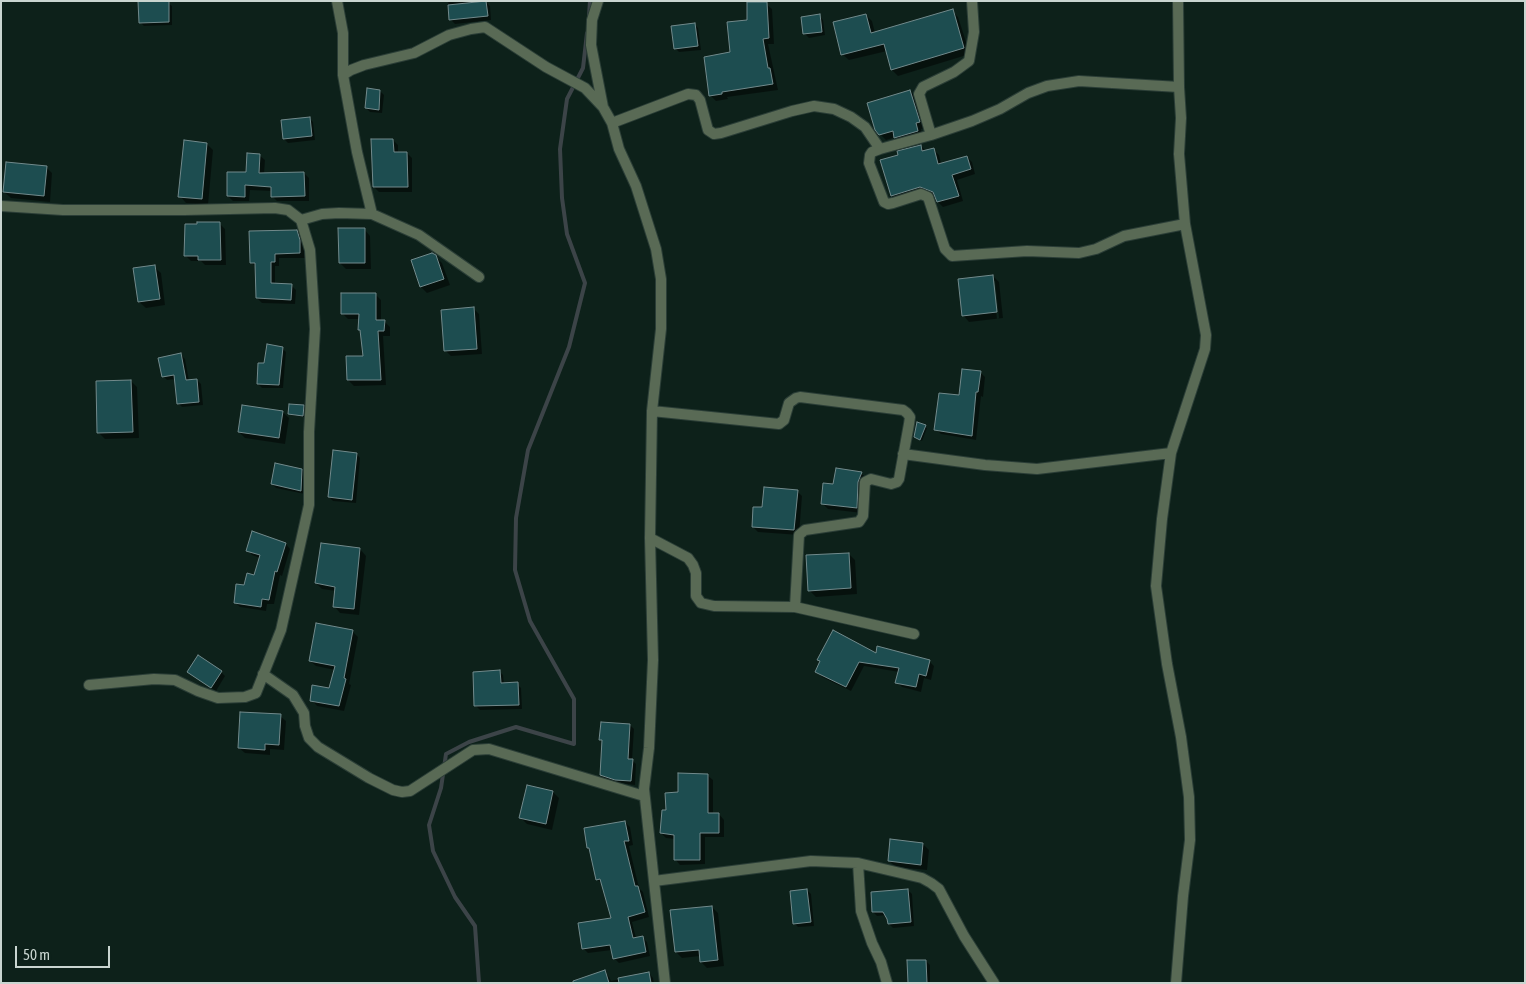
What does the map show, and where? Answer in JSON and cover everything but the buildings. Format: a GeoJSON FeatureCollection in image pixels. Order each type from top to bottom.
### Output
{"type":"FeatureCollection","features":[{"type":"Feature","properties":{"kind":"street"},"geometry":{"type":"LineString","coordinates":[[337,1],[343,33],[343,75],[357,152],[372,214]]}},
{"type":"Feature","properties":{"kind":"street"},"geometry":{"type":"LineString","coordinates":[[598,1],[592,20],[591,44],[603,107]]}},
{"type":"Feature","properties":{"kind":"street"},"geometry":{"type":"LineString","coordinates":[[931,135],[919,94],[923,87],[954,72],[969,61],[974,32],[972,1]]}},
{"type":"Feature","properties":{"kind":"street"},"geometry":{"type":"LineString","coordinates":[[1176,983],[1183,896],[1190,840],[1190,797],[1167,664],[1156,586],[1162,519],[1171,453],[1206,342],[1205,323],[1185,224],[1179,154],[1181,118],[1178,1]]}},
{"type":"Feature","properties":{"kind":"street"},"geometry":{"type":"LineString","coordinates":[[343,75],[364,65],[414,53],[449,35],[485,27],[546,67],[585,88],[603,107],[612,123],[619,149],[636,186],[656,249],[661,279],[661,329],[652,411],[650,538],[653,660],[649,748],[644,796],[665,983]]}},
{"type":"Feature","properties":{"kind":"street"},"geometry":{"type":"LineString","coordinates":[[1179,88],[1080,81],[1047,86],[972,121],[931,135],[880,148],[872,152],[869,163],[884,202],[888,204],[893,203],[921,194],[928,197],[945,249],[952,256],[1027,251],[1079,253],[1096,249],[1124,236],[1185,224]]}},
{"type":"Feature","properties":{"kind":"street"},"geometry":{"type":"LineString","coordinates":[[612,123],[688,94],[696,95],[700,100],[708,130],[714,134],[792,110],[814,106],[834,110],[850,117],[865,127],[880,148]]}},
{"type":"Feature","properties":{"kind":"street"},"geometry":{"type":"LineString","coordinates":[[1,206],[63,210],[275,208],[288,210],[302,220],[310,250],[315,329],[309,432],[309,506],[281,630],[256,693],[245,697],[218,698],[175,680],[154,679],[90,685]]}},
{"type":"Feature","properties":{"kind":"street"},"geometry":{"type":"LineString","coordinates":[[302,220],[322,214],[372,214],[419,236],[479,277]]}},
{"type":"Feature","properties":{"kind":"street"},"geometry":{"type":"LineString","coordinates":[[652,411],[778,424],[784,420],[789,403],[800,397],[903,410],[910,417],[897,482],[891,484],[871,479],[865,482],[862,516],[859,522],[805,530],[799,535],[795,608]]}},
{"type":"Feature","properties":{"kind":"street"},"geometry":{"type":"LineString","coordinates":[[902,454],[985,465],[1037,469],[1171,453]]}},
{"type":"Feature","properties":{"kind":"street"},"geometry":{"type":"LineString","coordinates":[[650,538],[688,558],[696,573],[696,596],[701,603],[714,606],[795,608],[914,634]]}},
{"type":"Feature","properties":{"kind":"street"},"geometry":{"type":"LineString","coordinates":[[263,674],[293,695],[304,713],[305,726],[309,738],[318,748],[369,778],[402,792],[410,791],[473,750],[489,749],[644,796]]}},
{"type":"Feature","properties":{"kind":"street"},"geometry":{"type":"LineString","coordinates":[[654,881],[811,861],[858,863],[922,878],[931,882],[939,889],[964,936],[994,983]]}},
{"type":"Feature","properties":{"kind":"street"},"geometry":{"type":"LineString","coordinates":[[858,863],[861,911],[887,983]]}},
{"type":"Feature","properties":{"kind":"waterway"},"geometry":{"type":"LineString","coordinates":[[589,16],[590,1]]}},
{"type":"Feature","properties":{"kind":"waterway"},"geometry":{"type":"LineString","coordinates":[[479,983],[475,926],[455,897],[433,851],[429,825],[441,788],[446,754],[469,742],[516,727],[574,744],[574,699],[530,621],[515,570],[516,518],[528,450],[569,347],[585,283],[567,234],[562,198],[560,149],[567,99],[583,68],[587,33]]}}]}
